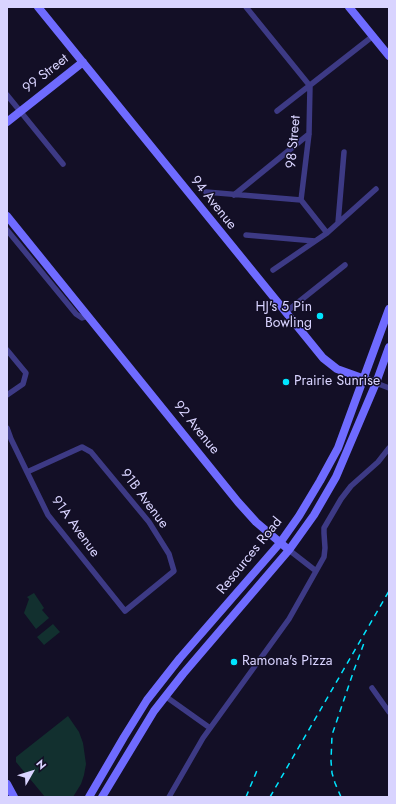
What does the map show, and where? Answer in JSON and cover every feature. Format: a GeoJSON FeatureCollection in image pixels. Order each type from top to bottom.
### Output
{"type":"FeatureCollection","features":[{"type":"Feature","properties":{"kind":"street","name":"94 Avenue"},"geometry":{"type":"LineString","coordinates":[[38,7],[323,358],[337,369],[389,388]]}},
{"type":"Feature","properties":{"kind":"street"},"geometry":{"type":"LineString","coordinates":[[246,7],[310,86]]}},
{"type":"Feature","properties":{"kind":"street"},"geometry":{"type":"LineString","coordinates":[[349,7],[389,56]]}},
{"type":"Feature","properties":{"kind":"street","name":"98 Street"},"geometry":{"type":"LineString","coordinates":[[277,112],[373,36]]}},
{"type":"Feature","properties":{"kind":"street","name":"99 Street"},"geometry":{"type":"LineString","coordinates":[[7,122],[83,62]]}},
{"type":"Feature","properties":{"kind":"street","name":"98 Street"},"geometry":{"type":"LineString","coordinates":[[301,200],[309,134],[310,86]]}},
{"type":"Feature","properties":{"kind":"street"},"geometry":{"type":"LineString","coordinates":[[7,95],[63,164]]}},
{"type":"Feature","properties":{"kind":"street"},"geometry":{"type":"LineString","coordinates":[[234,195],[309,134]]}},
{"type":"Feature","properties":{"kind":"street"},"geometry":{"type":"LineString","coordinates":[[338,223],[344,152]]}},
{"type":"Feature","properties":{"kind":"street"},"geometry":{"type":"LineString","coordinates":[[272,270],[327,234],[376,189]]}},
{"type":"Feature","properties":{"kind":"street"},"geometry":{"type":"LineString","coordinates":[[206,192],[301,200],[327,234]]}},
{"type":"Feature","properties":{"kind":"street","name":"92 Avenue"},"geometry":{"type":"LineString","coordinates":[[7,216],[238,502],[256,522],[289,550]]}},
{"type":"Feature","properties":{"kind":"street","name":"92 Avenue"},"geometry":{"type":"LineString","coordinates":[[7,230],[76,314],[82,318],[88,316]]}},
{"type":"Feature","properties":{"kind":"street"},"geometry":{"type":"LineString","coordinates":[[246,235],[315,241]]}},
{"type":"Feature","properties":{"kind":"street"},"geometry":{"type":"LineString","coordinates":[[286,312],[345,265]]}},
{"type":"Feature","properties":{"kind":"street","name":"Resources Road"},"geometry":{"type":"LineString","coordinates":[[89,797],[147,700],[180,658],[280,543],[302,510],[338,448],[360,390],[362,379],[389,309]]}},
{"type":"Feature","properties":{"kind":"street","name":"Resources Road"},"geometry":{"type":"LineString","coordinates":[[102,797],[150,718],[166,696],[289,550],[314,515],[336,478],[376,383],[389,347]]}},
{"type":"Feature","properties":{"kind":"street"},"geometry":{"type":"LineString","coordinates":[[7,350],[26,373],[23,384],[7,395]]}},
{"type":"Feature","properties":{"kind":"street","name":"91A Avenue"},"geometry":{"type":"LineString","coordinates":[[7,428],[48,515],[125,611]]}},
{"type":"Feature","properties":{"kind":"street","name":"91B Avenue"},"geometry":{"type":"LineString","coordinates":[[27,472],[82,447],[91,452],[149,522],[168,554],[174,571],[125,611]]}},
{"type":"Feature","properties":{"kind":"street"},"geometry":{"type":"LineString","coordinates":[[168,797],[210,728],[280,632],[316,571],[324,557],[325,552],[324,528],[341,499],[351,486],[378,462],[389,448]]}},
{"type":"Feature","properties":{"kind":"street"},"geometry":{"type":"LineString","coordinates":[[289,550],[316,571]]}},
{"type":"Feature","properties":{"kind":"street"},"geometry":{"type":"LineString","coordinates":[[372,688],[389,712]]}},
{"type":"Feature","properties":{"kind":"street"},"geometry":{"type":"LineString","coordinates":[[166,696],[210,728]]}},
{"type":"Feature","properties":{"kind":"street"},"geometry":{"type":"LineString","coordinates":[[7,784],[14,797]]}},
{"type":"Feature","properties":{"kind":"green space"},"geometry":{"type":"Polygon","coordinates":[[[34,593],[44,608],[42,610],[49,618],[36,629],[24,613],[29,599],[27,597],[34,593]]]}},
{"type":"Feature","properties":{"kind":"green space"},"geometry":{"type":"Polygon","coordinates":[[[53,624],[60,632],[44,645],[37,637],[53,624]]]}},
{"type":"Feature","properties":{"kind":"green space"},"geometry":{"type":"Polygon","coordinates":[[[68,716],[79,732],[83,743],[86,764],[84,775],[81,784],[73,797],[45,797],[16,762],[16,757],[68,716]]]}},
{"type":"Feature","properties":{"kind":"railway"},"geometry":{"type":"LineString","coordinates":[[270,797],[389,591]]}},
{"type":"Feature","properties":{"kind":"railway"},"geometry":{"type":"LineString","coordinates":[[341,797],[332,773],[332,735],[364,643]]}},
{"type":"Feature","properties":{"kind":"railway"},"geometry":{"type":"LineString","coordinates":[[246,797],[258,768]]}},
{"type":"Feature","properties":{"kind":"place","name":"HJ's 5 Pin Bowling"},"geometry":{"type":"Point","coordinates":[320,316]}},
{"type":"Feature","properties":{"kind":"place","name":"Prairie Sunrise"},"geometry":{"type":"Point","coordinates":[286,382]}},
{"type":"Feature","properties":{"kind":"place","name":"Ramona's Pizza"},"geometry":{"type":"Point","coordinates":[234,662]}}]}
